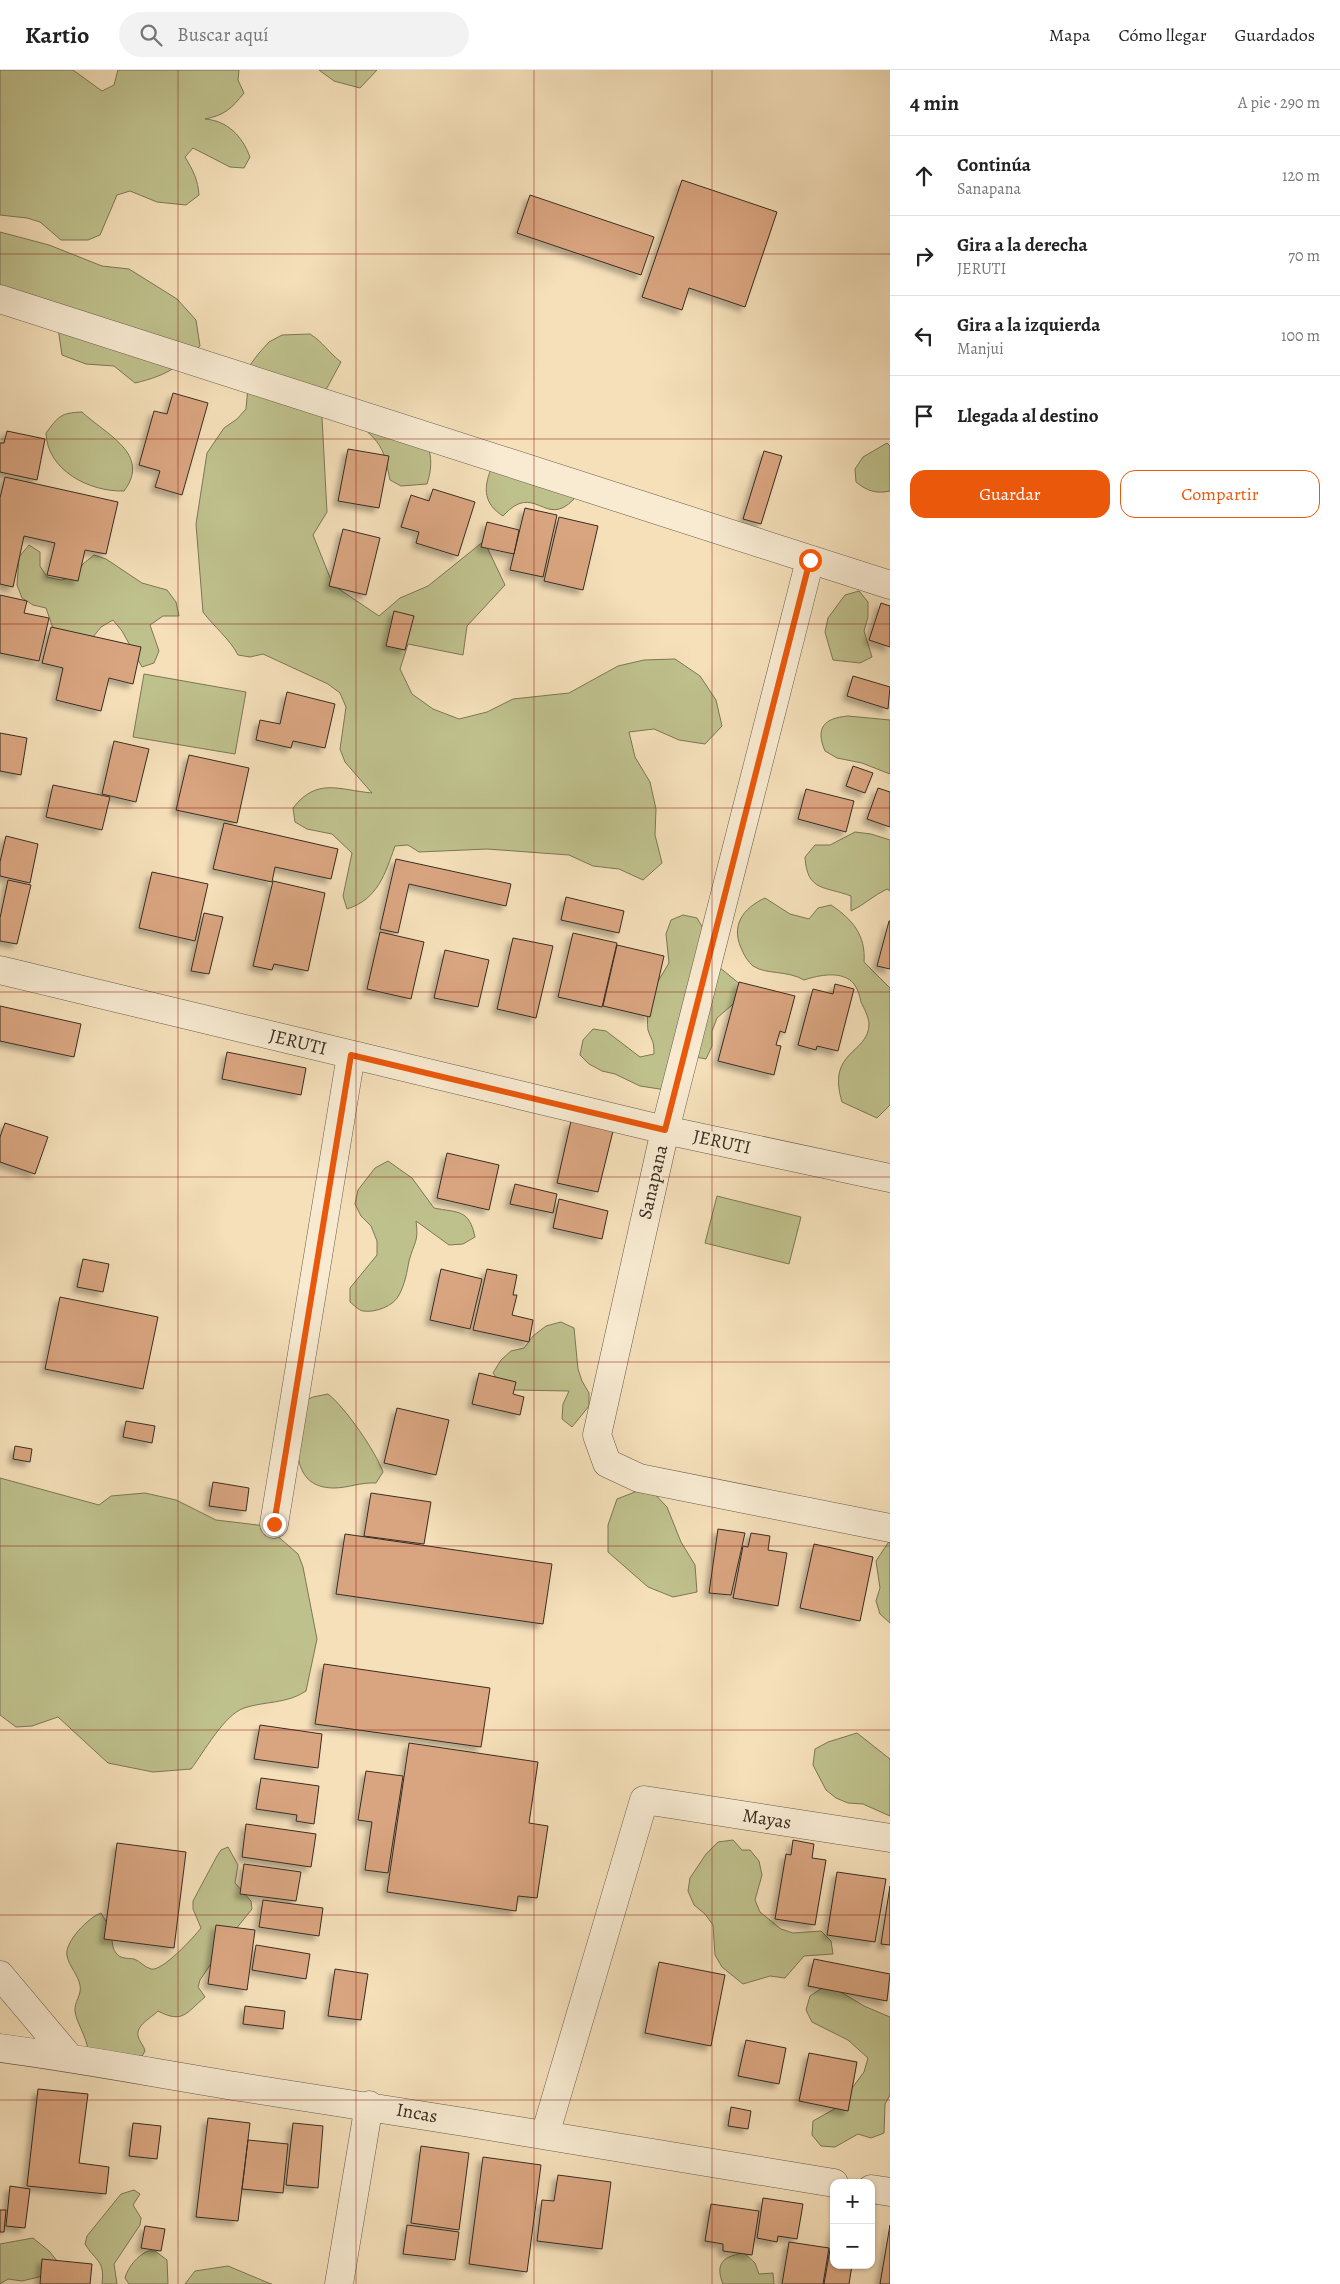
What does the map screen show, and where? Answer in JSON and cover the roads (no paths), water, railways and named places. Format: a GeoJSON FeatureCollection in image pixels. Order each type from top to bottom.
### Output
{"type":"FeatureCollection","features":[{"type":"Feature","properties":{"kind":"street"},"geometry":{"type":"LineString","coordinates":[[0,299],[890,585]]}},
{"type":"Feature","properties":{"kind":"street","name":"Sanapana"},"geometry":{"type":"LineString","coordinates":[[810,560],[665,1130],[597,1435],[607,1463],[639,1478],[890,1528]]}},
{"type":"Feature","properties":{"kind":"street","name":"JERUTI"},"geometry":{"type":"LineString","coordinates":[[0,970],[665,1130],[890,1178]]}},
{"type":"Feature","properties":{"kind":"street"},"geometry":{"type":"LineString","coordinates":[[274,1524],[351,1055]]}},
{"type":"Feature","properties":{"kind":"street","name":"Mayas"},"geometry":{"type":"LineString","coordinates":[[545,2135],[644,1800],[890,1838]]}},
{"type":"Feature","properties":{"kind":"street"},"geometry":{"type":"LineString","coordinates":[[0,1975],[69,2057]]}},
{"type":"Feature","properties":{"kind":"street","name":"Incas"},"geometry":{"type":"LineString","coordinates":[[0,2048],[69,2057],[246,2088],[368,2105],[830,2182]]}},
{"type":"Feature","properties":{"kind":"street"},"geometry":{"type":"LineString","coordinates":[[339,2284],[368,2105]]}},
{"type":"Feature","properties":{"kind":"street"},"geometry":{"type":"LineString","coordinates":[[875,2190],[890,2192]]}}]}
